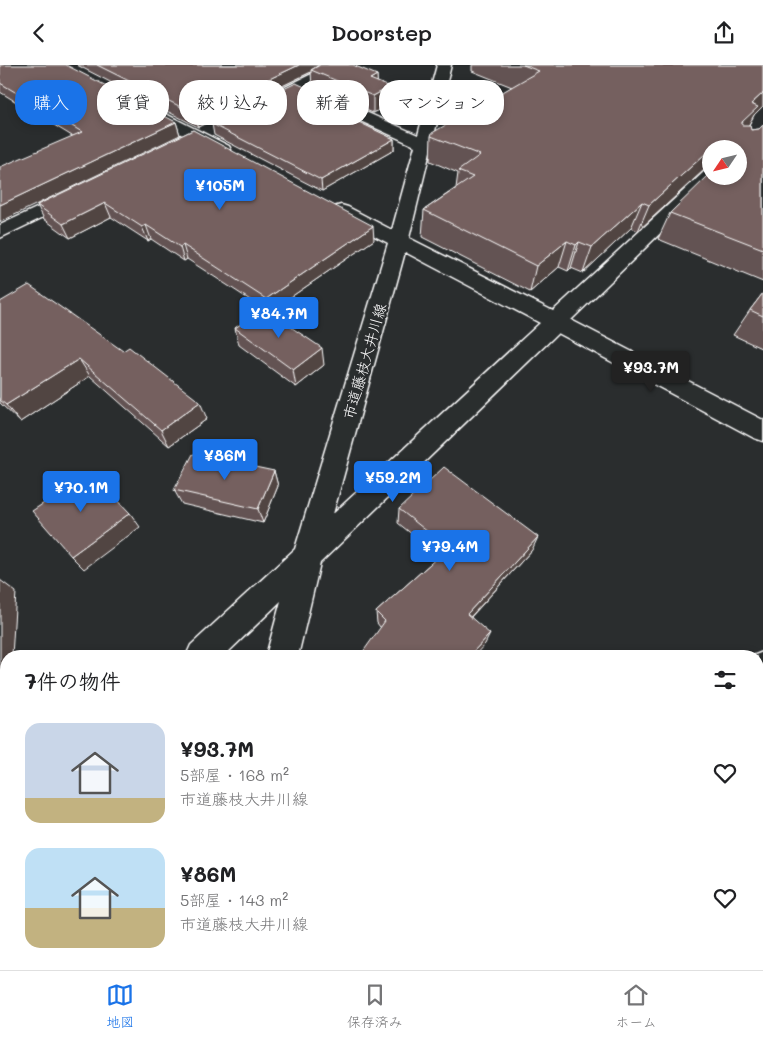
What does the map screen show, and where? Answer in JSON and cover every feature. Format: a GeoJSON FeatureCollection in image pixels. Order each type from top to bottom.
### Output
{"type":"FeatureCollection","features":[{"type":"Feature","properties":{"kind":"street"},"geometry":{"type":"LineString","coordinates":[[311,80],[342,65]]}},
{"type":"Feature","properties":{"kind":"street","name":"市道藤枝大井川線"},"geometry":{"type":"LineString","coordinates":[[284,650],[308,554],[398,242],[444,65]]}},
{"type":"Feature","properties":{"kind":"street"},"geometry":{"type":"LineString","coordinates":[[287,92],[297,87]]}},
{"type":"Feature","properties":{"kind":"street"},"geometry":{"type":"LineString","coordinates":[[369,119],[424,143]]}},
{"type":"Feature","properties":{"kind":"street"},"geometry":{"type":"LineString","coordinates":[[169,121],[241,159]]}},
{"type":"Feature","properties":{"kind":"street"},"geometry":{"type":"LineString","coordinates":[[179,145],[214,128]]}},
{"type":"Feature","properties":{"kind":"street"},"geometry":{"type":"LineString","coordinates":[[208,650],[702,183]]}},
{"type":"Feature","properties":{"kind":"street"},"geometry":{"type":"LineString","coordinates":[[0,232],[90,188]]}},
{"type":"Feature","properties":{"kind":"street"},"geometry":{"type":"LineString","coordinates":[[328,205],[556,321],[763,431]]}},
{"type":"Feature","properties":{"kind":"building"},"geometry":{"type":"Polygon","coordinates":[[[0,65],[66,65],[97,81],[97,125],[169,125],[169,118],[176,122],[0,205],[0,167],[82,132],[70,125],[87,125],[87,80],[15,80],[15,92],[0,83],[0,65]]]}},
{"type":"Feature","properties":{"kind":"building"},"geometry":{"type":"Polygon","coordinates":[[[97,65],[299,65],[267,80],[179,80],[179,106],[169,101],[169,80],[127,80],[97,65]]]}},
{"type":"Feature","properties":{"kind":"building"},"geometry":{"type":"Polygon","coordinates":[[[320,65],[353,65],[377,75],[370,79],[379,83],[379,93],[373,96],[369,94],[369,80],[335,80],[311,70],[320,65]]]}},
{"type":"Feature","properties":{"kind":"building"},"geometry":{"type":"Polygon","coordinates":[[[523,65],[763,65],[763,93],[751,104],[758,107],[742,122],[742,125],[750,125],[751,130],[759,129],[763,125],[763,249],[670,213],[702,182],[702,185],[748,185],[748,140],[702,140],[702,157],[649,205],[642,202],[592,247],[579,242],[576,245],[567,241],[536,266],[424,210],[473,177],[458,171],[480,155],[431,136],[432,133],[446,125],[504,125],[504,91],[539,71],[523,65]]]}},
{"type":"Feature","properties":{"kind":"building"},"geometry":{"type":"Polygon","coordinates":[[[297,83],[297,125],[365,125],[394,139],[321,180],[214,125],[287,125],[287,87],[297,83]]]}},
{"type":"Feature","properties":{"kind":"building"},"geometry":{"type":"Polygon","coordinates":[[[193,130],[373,226],[266,299],[183,245],[180,247],[146,225],[142,227],[105,203],[63,224],[37,205],[193,130]]]}},
{"type":"Feature","properties":{"kind":"building"},"geometry":{"type":"Polygon","coordinates":[[[29,285],[123,351],[129,347],[200,402],[161,430],[79,359],[6,405],[0,400],[0,302],[29,285]]]}},
{"type":"Feature","properties":{"kind":"building"},"geometry":{"type":"Polygon","coordinates":[[[763,293],[763,316],[750,310],[763,293]]]}},
{"type":"Feature","properties":{"kind":"building"},"geometry":{"type":"Polygon","coordinates":[[[264,309],[322,348],[293,370],[235,328],[264,309]]]}},
{"type":"Feature","properties":{"kind":"building"},"geometry":{"type":"Polygon","coordinates":[[[193,454],[274,471],[258,509],[174,490],[193,454]]]}},
{"type":"Feature","properties":{"kind":"building"},"geometry":{"type":"Polygon","coordinates":[[[444,467],[538,537],[467,614],[490,634],[475,650],[364,650],[385,621],[376,612],[448,548],[399,509],[444,467]]]}},
{"type":"Feature","properties":{"kind":"building"},"geometry":{"type":"Polygon","coordinates":[[[91,472],[130,513],[71,556],[32,511],[91,472]]]}}]}
